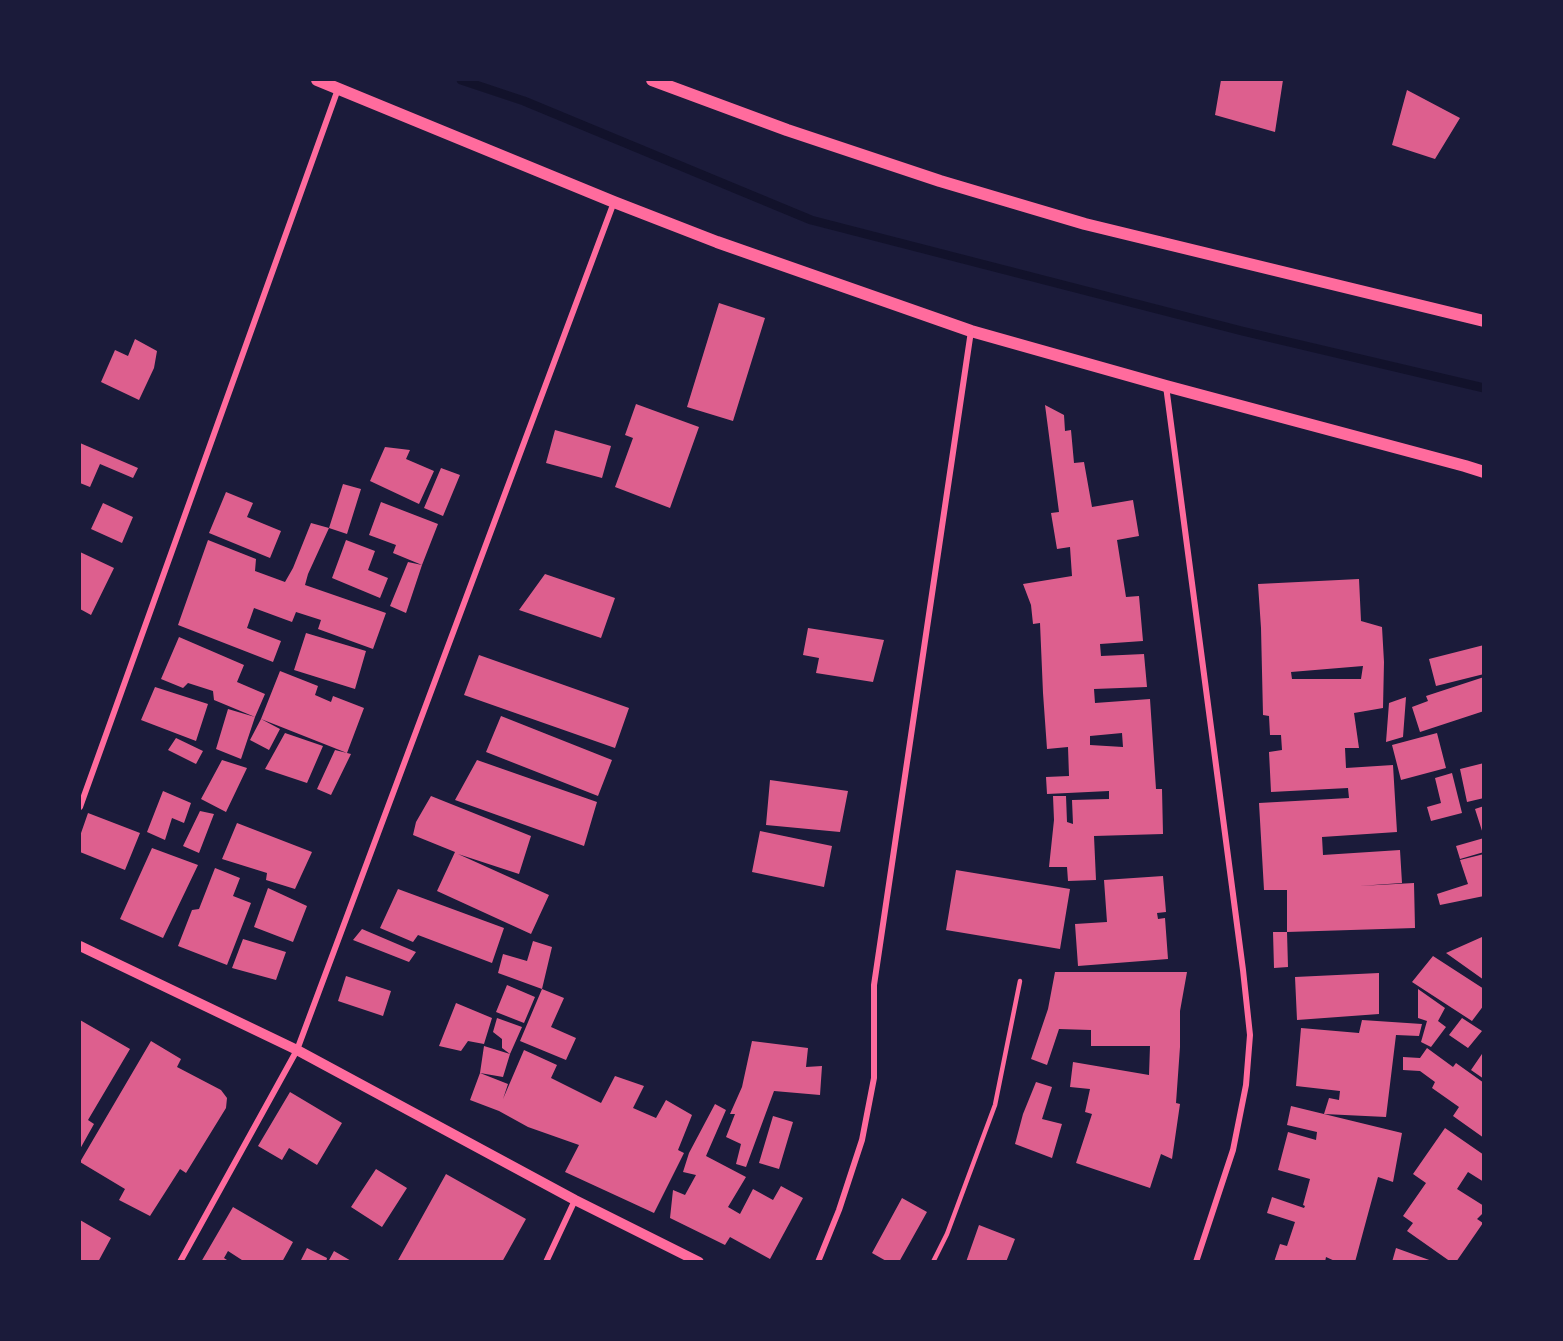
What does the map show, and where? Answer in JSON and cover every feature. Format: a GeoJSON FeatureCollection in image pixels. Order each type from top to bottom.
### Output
{"type":"FeatureCollection","features":[{"type":"Feature","properties":{"kind":"main road"},"geometry":{"type":"LineString","coordinates":[[317,80],[717,242],[971,331],[1484,472]]}},
{"type":"Feature","properties":{"kind":"main road"},"geometry":{"type":"LineString","coordinates":[[652,80],[787,130],[940,181],[1085,224],[1484,321]]}},
{"type":"Feature","properties":{"kind":"street"},"geometry":{"type":"LineString","coordinates":[[80,807],[338,89]]}},
{"type":"Feature","properties":{"kind":"street"},"geometry":{"type":"LineString","coordinates":[[180,1262],[297,1050],[614,202]]}},
{"type":"Feature","properties":{"kind":"street"},"geometry":{"type":"LineString","coordinates":[[818,1262],[839,1210],[862,1140],[874,1078],[874,985],[971,331]]}},
{"type":"Feature","properties":{"kind":"street"},"geometry":{"type":"LineString","coordinates":[[1166,386],[1242,959],[1250,1035],[1246,1085],[1233,1150],[1196,1262]]}},
{"type":"Feature","properties":{"kind":"street"},"geometry":{"type":"LineString","coordinates":[[80,946],[297,1050],[575,1200],[699,1262]]}},
{"type":"Feature","properties":{"kind":"street"},"geometry":{"type":"LineString","coordinates":[[546,1262],[575,1200]]}},
{"type":"Feature","properties":{"kind":"lane"},"geometry":{"type":"LineString","coordinates":[[933,1262],[947,1234],[995,1105],[1020,981]]}},
{"type":"Feature","properties":{"kind":"building"},"geometry":{"type":"Polygon","coordinates":[[[1221,80],[1283,80],[1275,132],[1215,115],[1221,80]]]}},
{"type":"Feature","properties":{"kind":"building"},"geometry":{"type":"Polygon","coordinates":[[[1407,90],[1460,118],[1435,159],[1392,145],[1407,90]]]}},
{"type":"Feature","properties":{"kind":"building"},"geometry":{"type":"Polygon","coordinates":[[[719,303],[765,318],[733,421],[687,407],[719,303]]]}},
{"type":"Feature","properties":{"kind":"building"},"geometry":{"type":"Polygon","coordinates":[[[135,339],[157,351],[154,368],[139,400],[101,382],[115,350],[128,356],[135,339]]]}},
{"type":"Feature","properties":{"kind":"building"},"geometry":{"type":"Polygon","coordinates":[[[636,404],[699,427],[670,508],[615,487],[633,438],[625,435],[636,404]]]}},
{"type":"Feature","properties":{"kind":"building"},"geometry":{"type":"Polygon","coordinates":[[[1045,405],[1064,415],[1065,431],[1071,430],[1074,463],[1084,462],[1092,507],[1133,500],[1139,536],[1117,540],[1126,597],[1139,596],[1143,641],[1100,644],[1101,656],[1144,654],[1147,687],[1094,689],[1095,703],[1150,699],[1156,789],[1162,789],[1163,834],[1094,836],[1096,880],[1068,881],[1067,867],[1049,867],[1054,820],[1053,796],[1066,796],[1067,822],[1073,824],[1072,800],[1109,799],[1109,791],[1047,794],[1046,777],[1069,776],[1068,747],[1047,749],[1040,623],[1033,624],[1031,605],[1023,584],[1072,576],[1070,547],[1057,549],[1051,513],[1059,512],[1045,405]],[[1122,733],[1090,736],[1090,745],[1123,747],[1122,733]]]}},
{"type":"Feature","properties":{"kind":"building"},"geometry":{"type":"Polygon","coordinates":[[[555,430],[611,446],[602,478],[546,463],[555,430]]]}},
{"type":"Feature","properties":{"kind":"building"},"geometry":{"type":"Polygon","coordinates":[[[80,443],[138,468],[133,478],[100,464],[90,487],[80,483],[80,443]]]}},
{"type":"Feature","properties":{"kind":"building"},"geometry":{"type":"Polygon","coordinates":[[[385,447],[410,450],[406,459],[434,471],[419,504],[370,481],[385,447]]]}},
{"type":"Feature","properties":{"kind":"building"},"geometry":{"type":"Polygon","coordinates":[[[441,468],[460,475],[443,516],[424,508],[441,468]]]}},
{"type":"Feature","properties":{"kind":"building"},"geometry":{"type":"Polygon","coordinates":[[[343,484],[361,489],[347,534],[329,528],[343,484]]]}},
{"type":"Feature","properties":{"kind":"building"},"geometry":{"type":"Polygon","coordinates":[[[226,492],[253,503],[247,517],[281,531],[270,558],[209,533],[226,492]]]}},
{"type":"Feature","properties":{"kind":"building"},"geometry":{"type":"Polygon","coordinates":[[[381,502],[438,524],[422,565],[393,553],[396,545],[369,535],[381,502]]]}},
{"type":"Feature","properties":{"kind":"building"},"geometry":{"type":"Polygon","coordinates":[[[103,503],[133,517],[122,543],[91,529],[103,503]]]}},
{"type":"Feature","properties":{"kind":"building"},"geometry":{"type":"Polygon","coordinates":[[[311,523],[329,528],[305,585],[386,613],[373,649],[318,629],[321,620],[296,612],[292,622],[254,608],[247,628],[281,641],[273,662],[178,625],[208,540],[256,559],[255,571],[285,582],[311,523]]]}},
{"type":"Feature","properties":{"kind":"building"},"geometry":{"type":"Polygon","coordinates":[[[346,540],[375,551],[368,570],[388,578],[380,598],[332,578],[346,540]]]}},
{"type":"Feature","properties":{"kind":"building"},"geometry":{"type":"Polygon","coordinates":[[[80,552],[114,568],[91,615],[80,609],[80,552]]]}},
{"type":"Feature","properties":{"kind":"building"},"geometry":{"type":"Polygon","coordinates":[[[408,562],[422,565],[406,613],[390,606],[408,562]]]}},
{"type":"Feature","properties":{"kind":"building"},"geometry":{"type":"Polygon","coordinates":[[[545,574],[615,598],[601,638],[519,610],[545,574]]]}},
{"type":"Feature","properties":{"kind":"building"},"geometry":{"type":"Polygon","coordinates":[[[1359,579],[1361,621],[1382,627],[1383,708],[1354,713],[1359,748],[1345,748],[1346,768],[1393,765],[1397,832],[1322,837],[1323,855],[1400,850],[1402,883],[1359,886],[1414,883],[1415,928],[1287,932],[1287,890],[1264,890],[1259,803],[1349,798],[1348,788],[1271,792],[1269,752],[1282,750],[1281,735],[1270,735],[1269,716],[1263,715],[1258,584],[1359,579]],[[1363,666],[1291,672],[1292,679],[1361,679],[1363,666]]]}},
{"type":"Feature","properties":{"kind":"building"},"geometry":{"type":"Polygon","coordinates":[[[808,628],[884,640],[873,682],[816,673],[819,658],[803,655],[808,628]]]}},
{"type":"Feature","properties":{"kind":"building"},"geometry":{"type":"Polygon","coordinates":[[[306,633],[366,651],[355,689],[294,670],[306,633]]]}},
{"type":"Feature","properties":{"kind":"building"},"geometry":{"type":"Polygon","coordinates":[[[179,637],[244,665],[237,682],[265,694],[255,717],[214,700],[213,691],[188,683],[183,688],[161,679],[179,637]]]}},
{"type":"Feature","properties":{"kind":"building"},"geometry":{"type":"Polygon","coordinates":[[[1484,645],[1484,674],[1436,686],[1429,659],[1484,645]]]}},
{"type":"Feature","properties":{"kind":"building"},"geometry":{"type":"Polygon","coordinates":[[[479,655],[629,708],[615,748],[464,695],[479,655]]]}},
{"type":"Feature","properties":{"kind":"building"},"geometry":{"type":"Polygon","coordinates":[[[280,671],[318,686],[315,695],[331,702],[333,696],[364,708],[347,753],[261,719],[280,671]]]}},
{"type":"Feature","properties":{"kind":"building"},"geometry":{"type":"Polygon","coordinates":[[[1484,677],[1484,711],[1420,732],[1412,707],[1428,701],[1426,696],[1484,677]]]}},
{"type":"Feature","properties":{"kind":"building"},"geometry":{"type":"Polygon","coordinates":[[[155,687],[208,704],[196,741],[141,720],[155,687]]]}},
{"type":"Feature","properties":{"kind":"building"},"geometry":{"type":"Polygon","coordinates":[[[1406,697],[1403,737],[1386,742],[1389,703],[1406,697]]]}},
{"type":"Feature","properties":{"kind":"building"},"geometry":{"type":"Polygon","coordinates":[[[228,709],[255,717],[241,759],[216,749],[228,709]]]}},
{"type":"Feature","properties":{"kind":"building"},"geometry":{"type":"Polygon","coordinates":[[[501,716],[612,760],[598,796],[486,752],[501,716]]]}},
{"type":"Feature","properties":{"kind":"building"},"geometry":{"type":"Polygon","coordinates":[[[261,719],[280,729],[269,750],[250,740],[261,719]]]}},
{"type":"Feature","properties":{"kind":"building"},"geometry":{"type":"Polygon","coordinates":[[[285,733],[323,746],[307,783],[265,769],[285,733]]]}},
{"type":"Feature","properties":{"kind":"building"},"geometry":{"type":"Polygon","coordinates":[[[1437,733],[1446,768],[1401,780],[1392,745],[1437,733]]]}},
{"type":"Feature","properties":{"kind":"building"},"geometry":{"type":"Polygon","coordinates":[[[176,738],[203,751],[196,764],[168,750],[176,738]]]}},
{"type":"Feature","properties":{"kind":"building"},"geometry":{"type":"Polygon","coordinates":[[[335,750],[351,754],[331,795],[317,789],[335,750]]]}},
{"type":"Feature","properties":{"kind":"building"},"geometry":{"type":"Polygon","coordinates":[[[222,760],[247,768],[226,812],[201,799],[222,760]]]}},
{"type":"Feature","properties":{"kind":"building"},"geometry":{"type":"Polygon","coordinates":[[[477,760],[597,802],[584,846],[455,800],[477,760]]]}},
{"type":"Feature","properties":{"kind":"building"},"geometry":{"type":"Polygon","coordinates":[[[1484,763],[1484,798],[1467,802],[1460,769],[1484,763]]]}},
{"type":"Feature","properties":{"kind":"building"},"geometry":{"type":"Polygon","coordinates":[[[1452,773],[1462,813],[1431,821],[1427,807],[1441,803],[1435,778],[1452,773]]]}},
{"type":"Feature","properties":{"kind":"building"},"geometry":{"type":"Polygon","coordinates":[[[770,780],[848,791],[840,832],[766,825],[770,780]]]}},
{"type":"Feature","properties":{"kind":"building"},"geometry":{"type":"Polygon","coordinates":[[[163,791],[191,803],[184,823],[172,818],[165,840],[147,832],[163,791]]]}},
{"type":"Feature","properties":{"kind":"building"},"geometry":{"type":"Polygon","coordinates":[[[431,796],[531,836],[519,874],[458,854],[549,895],[531,934],[437,891],[455,852],[413,835],[416,822],[431,796]]]}},
{"type":"Feature","properties":{"kind":"building"},"geometry":{"type":"Polygon","coordinates":[[[1484,806],[1484,834],[1483,834],[1475,809],[1484,806]]]}},
{"type":"Feature","properties":{"kind":"building"},"geometry":{"type":"Polygon","coordinates":[[[200,811],[214,814],[199,853],[183,846],[200,811]]]}},
{"type":"Feature","properties":{"kind":"building"},"geometry":{"type":"Polygon","coordinates":[[[88,813],[140,833],[125,870],[80,852],[80,836],[88,813]]]}},
{"type":"Feature","properties":{"kind":"building"},"geometry":{"type":"Polygon","coordinates":[[[237,823],[312,852],[295,889],[266,880],[267,873],[222,859],[237,823]]]}},
{"type":"Feature","properties":{"kind":"building"},"geometry":{"type":"Polygon","coordinates":[[[760,831],[832,846],[824,887],[752,872],[760,831]]]}},
{"type":"Feature","properties":{"kind":"building"},"geometry":{"type":"Polygon","coordinates":[[[1484,838],[1484,852],[1460,859],[1456,846],[1484,838]]]}},
{"type":"Feature","properties":{"kind":"building"},"geometry":{"type":"Polygon","coordinates":[[[152,848],[198,865],[163,938],[120,919],[152,848]]]}},
{"type":"Feature","properties":{"kind":"building"},"geometry":{"type":"Polygon","coordinates":[[[1484,854],[1484,896],[1440,905],[1437,894],[1468,884],[1460,860],[1484,854]]]}},
{"type":"Feature","properties":{"kind":"building"},"geometry":{"type":"Polygon","coordinates":[[[215,868],[240,878],[233,896],[251,903],[227,965],[178,946],[192,910],[199,909],[215,868]]]}},
{"type":"Feature","properties":{"kind":"building"},"geometry":{"type":"Polygon","coordinates":[[[956,870],[1070,889],[1060,949],[946,930],[956,870]]]}},
{"type":"Feature","properties":{"kind":"building"},"geometry":{"type":"Polygon","coordinates":[[[1163,876],[1166,912],[1157,913],[1158,919],[1165,918],[1168,959],[1078,966],[1075,924],[1107,922],[1104,880],[1163,876]]]}},
{"type":"Feature","properties":{"kind":"building"},"geometry":{"type":"Polygon","coordinates":[[[268,888],[307,906],[293,942],[254,927],[268,888]]]}},
{"type":"Feature","properties":{"kind":"building"},"geometry":{"type":"Polygon","coordinates":[[[398,889],[504,928],[492,963],[418,935],[413,942],[380,928],[398,889]]]}},
{"type":"Feature","properties":{"kind":"building"},"geometry":{"type":"Polygon","coordinates":[[[362,929],[416,952],[409,962],[353,940],[362,929]]]}},
{"type":"Feature","properties":{"kind":"building"},"geometry":{"type":"Polygon","coordinates":[[[1273,932],[1287,932],[1288,967],[1274,968],[1273,932]]]}},
{"type":"Feature","properties":{"kind":"building"},"geometry":{"type":"Polygon","coordinates":[[[1482,937],[1484,939],[1484,980],[1446,953],[1482,937]]]}},
{"type":"Feature","properties":{"kind":"building"},"geometry":{"type":"Polygon","coordinates":[[[243,939],[286,952],[276,980],[232,968],[243,939]]]}},
{"type":"Feature","properties":{"kind":"building"},"geometry":{"type":"Polygon","coordinates":[[[533,941],[552,947],[542,989],[498,973],[503,954],[527,961],[533,941]]]}},
{"type":"Feature","properties":{"kind":"building"},"geometry":{"type":"Polygon","coordinates":[[[1433,956],[1484,989],[1484,1005],[1472,1021],[1412,982],[1433,956]]]}},
{"type":"Feature","properties":{"kind":"building"},"geometry":{"type":"Polygon","coordinates":[[[1055,972],[1187,972],[1180,1011],[1176,1103],[1180,1104],[1172,1159],[1161,1154],[1150,1188],[1076,1163],[1092,1114],[1085,1112],[1090,1089],[1070,1087],[1073,1062],[1149,1075],[1150,1046],[1091,1046],[1091,1030],[1059,1029],[1047,1065],[1031,1059],[1048,1009],[1055,972]]]}},
{"type":"Feature","properties":{"kind":"building"},"geometry":{"type":"Polygon","coordinates":[[[1379,973],[1379,1014],[1297,1020],[1295,977],[1379,973]]]}},
{"type":"Feature","properties":{"kind":"building"},"geometry":{"type":"Polygon","coordinates":[[[346,976],[391,991],[383,1016],[338,1001],[346,976]]]}},
{"type":"Feature","properties":{"kind":"building"},"geometry":{"type":"Polygon","coordinates":[[[507,985],[535,997],[524,1023],[496,1012],[507,985]]]}},
{"type":"Feature","properties":{"kind":"building"},"geometry":{"type":"Polygon","coordinates":[[[542,989],[564,998],[551,1027],[576,1038],[566,1060],[520,1041],[542,989]]]}},
{"type":"Feature","properties":{"kind":"building"},"geometry":{"type":"Polygon","coordinates":[[[1418,989],[1445,1008],[1438,1021],[1446,1027],[1431,1047],[1421,1042],[1427,1021],[1418,1018],[1418,989]]]}},
{"type":"Feature","properties":{"kind":"building"},"geometry":{"type":"Polygon","coordinates":[[[456,1003],[492,1018],[484,1044],[468,1041],[461,1051],[439,1046],[456,1003]]]}},
{"type":"Feature","properties":{"kind":"building"},"geometry":{"type":"Polygon","coordinates":[[[497,1018],[522,1027],[510,1054],[502,1048],[502,1039],[493,1032],[497,1018]]]}},
{"type":"Feature","properties":{"kind":"building"},"geometry":{"type":"Polygon","coordinates":[[[1462,1018],[1482,1031],[1468,1048],[1449,1035],[1462,1018]]]}},
{"type":"Feature","properties":{"kind":"building"},"geometry":{"type":"Polygon","coordinates":[[[80,1020],[130,1049],[88,1120],[94,1124],[80,1149],[80,1020]]]}},
{"type":"Feature","properties":{"kind":"building"},"geometry":{"type":"Polygon","coordinates":[[[1362,1020],[1422,1024],[1419,1036],[1396,1035],[1386,1117],[1324,1114],[1329,1098],[1339,1100],[1340,1091],[1296,1086],[1301,1028],[1359,1033],[1362,1020]]]}},
{"type":"Feature","properties":{"kind":"building"},"geometry":{"type":"Polygon","coordinates":[[[151,1041],[181,1059],[177,1067],[221,1090],[227,1098],[226,1108],[186,1173],[180,1169],[150,1216],[119,1200],[125,1189],[80,1162],[151,1041]]]}},
{"type":"Feature","properties":{"kind":"building"},"geometry":{"type":"Polygon","coordinates":[[[752,1041],[808,1048],[806,1067],[822,1066],[820,1095],[774,1091],[746,1167],[736,1164],[741,1144],[726,1137],[735,1114],[730,1114],[742,1087],[752,1041]]]}},
{"type":"Feature","properties":{"kind":"building"},"geometry":{"type":"Polygon","coordinates":[[[484,1046],[510,1054],[503,1077],[480,1073],[484,1046]]]}},
{"type":"Feature","properties":{"kind":"building"},"geometry":{"type":"Polygon","coordinates":[[[1427,1048],[1453,1067],[1456,1063],[1484,1083],[1484,1138],[1453,1116],[1459,1107],[1432,1088],[1435,1082],[1420,1071],[1403,1070],[1403,1057],[1420,1058],[1427,1048]]]}},
{"type":"Feature","properties":{"kind":"building"},"geometry":{"type":"Polygon","coordinates":[[[524,1050],[557,1065],[551,1078],[601,1103],[615,1076],[644,1086],[633,1108],[656,1118],[666,1100],[692,1115],[678,1150],[684,1153],[654,1213],[565,1172],[579,1145],[528,1127],[499,1111],[470,1100],[480,1073],[508,1084],[503,1099],[524,1050]]]}},
{"type":"Feature","properties":{"kind":"building"},"geometry":{"type":"Polygon","coordinates":[[[1484,1051],[1484,1079],[1471,1070],[1484,1051]]]}},
{"type":"Feature","properties":{"kind":"building"},"geometry":{"type":"Polygon","coordinates":[[[1036,1082],[1052,1087],[1042,1119],[1062,1124],[1052,1158],[1015,1144],[1023,1114],[1036,1082]]]}},
{"type":"Feature","properties":{"kind":"building"},"geometry":{"type":"Polygon","coordinates":[[[290,1092],[342,1123],[317,1165],[289,1148],[282,1160],[258,1146],[290,1092]]]}},
{"type":"Feature","properties":{"kind":"building"},"geometry":{"type":"Polygon","coordinates":[[[715,1104],[726,1110],[706,1156],[746,1177],[728,1207],[740,1214],[753,1189],[773,1200],[781,1186],[803,1198],[770,1259],[730,1237],[725,1245],[670,1218],[673,1190],[685,1195],[696,1175],[683,1172],[689,1153],[715,1104]]]}},
{"type":"Feature","properties":{"kind":"building"},"geometry":{"type":"Polygon","coordinates":[[[1291,1106],[1402,1133],[1393,1182],[1378,1177],[1355,1262],[1337,1262],[1326,1257],[1325,1262],[1274,1262],[1280,1244],[1287,1246],[1295,1222],[1267,1213],[1272,1197],[1304,1208],[1310,1179],[1278,1170],[1288,1132],[1316,1140],[1317,1132],[1287,1125],[1291,1106]]]}},
{"type":"Feature","properties":{"kind":"building"},"geometry":{"type":"Polygon","coordinates":[[[773,1116],[793,1122],[779,1169],[759,1163],[773,1116]]]}},
{"type":"Feature","properties":{"kind":"building"},"geometry":{"type":"Polygon","coordinates":[[[1445,1128],[1484,1155],[1484,1182],[1468,1172],[1457,1189],[1484,1206],[1484,1212],[1477,1219],[1483,1223],[1456,1262],[1451,1262],[1407,1231],[1413,1223],[1403,1216],[1426,1183],[1413,1174],[1445,1128]]]}},
{"type":"Feature","properties":{"kind":"building"},"geometry":{"type":"Polygon","coordinates":[[[376,1169],[407,1188],[382,1227],[351,1207],[376,1169]]]}},
{"type":"Feature","properties":{"kind":"building"},"geometry":{"type":"Polygon","coordinates":[[[446,1174],[526,1219],[502,1262],[397,1262],[446,1174]]]}},
{"type":"Feature","properties":{"kind":"building"},"geometry":{"type":"Polygon","coordinates":[[[902,1198],[927,1212],[899,1262],[888,1262],[872,1253],[902,1198]]]}},
{"type":"Feature","properties":{"kind":"building"},"geometry":{"type":"Polygon","coordinates":[[[233,1207],[293,1242],[282,1262],[245,1262],[228,1251],[224,1258],[230,1262],[201,1262],[233,1207]]]}},
{"type":"Feature","properties":{"kind":"building"},"geometry":{"type":"Polygon","coordinates":[[[80,1220],[111,1238],[98,1262],[80,1262],[80,1220]]]}},
{"type":"Feature","properties":{"kind":"building"},"geometry":{"type":"Polygon","coordinates":[[[979,1225],[1015,1239],[1006,1262],[966,1262],[979,1225]]]}},
{"type":"Feature","properties":{"kind":"building"},"geometry":{"type":"Polygon","coordinates":[[[307,1248],[327,1258],[326,1262],[300,1262],[307,1248]]]}},
{"type":"Feature","properties":{"kind":"building"},"geometry":{"type":"Polygon","coordinates":[[[1396,1248],[1432,1261],[1432,1262],[1392,1262],[1396,1248]]]}},
{"type":"Feature","properties":{"kind":"building"},"geometry":{"type":"Polygon","coordinates":[[[334,1251],[353,1262],[328,1262],[334,1251]]]}},
{"type":"Feature","properties":{"kind":"waterway"},"geometry":{"type":"LineString","coordinates":[[461,80],[524,101],[811,220],[1242,331],[1484,388]]}}]}
